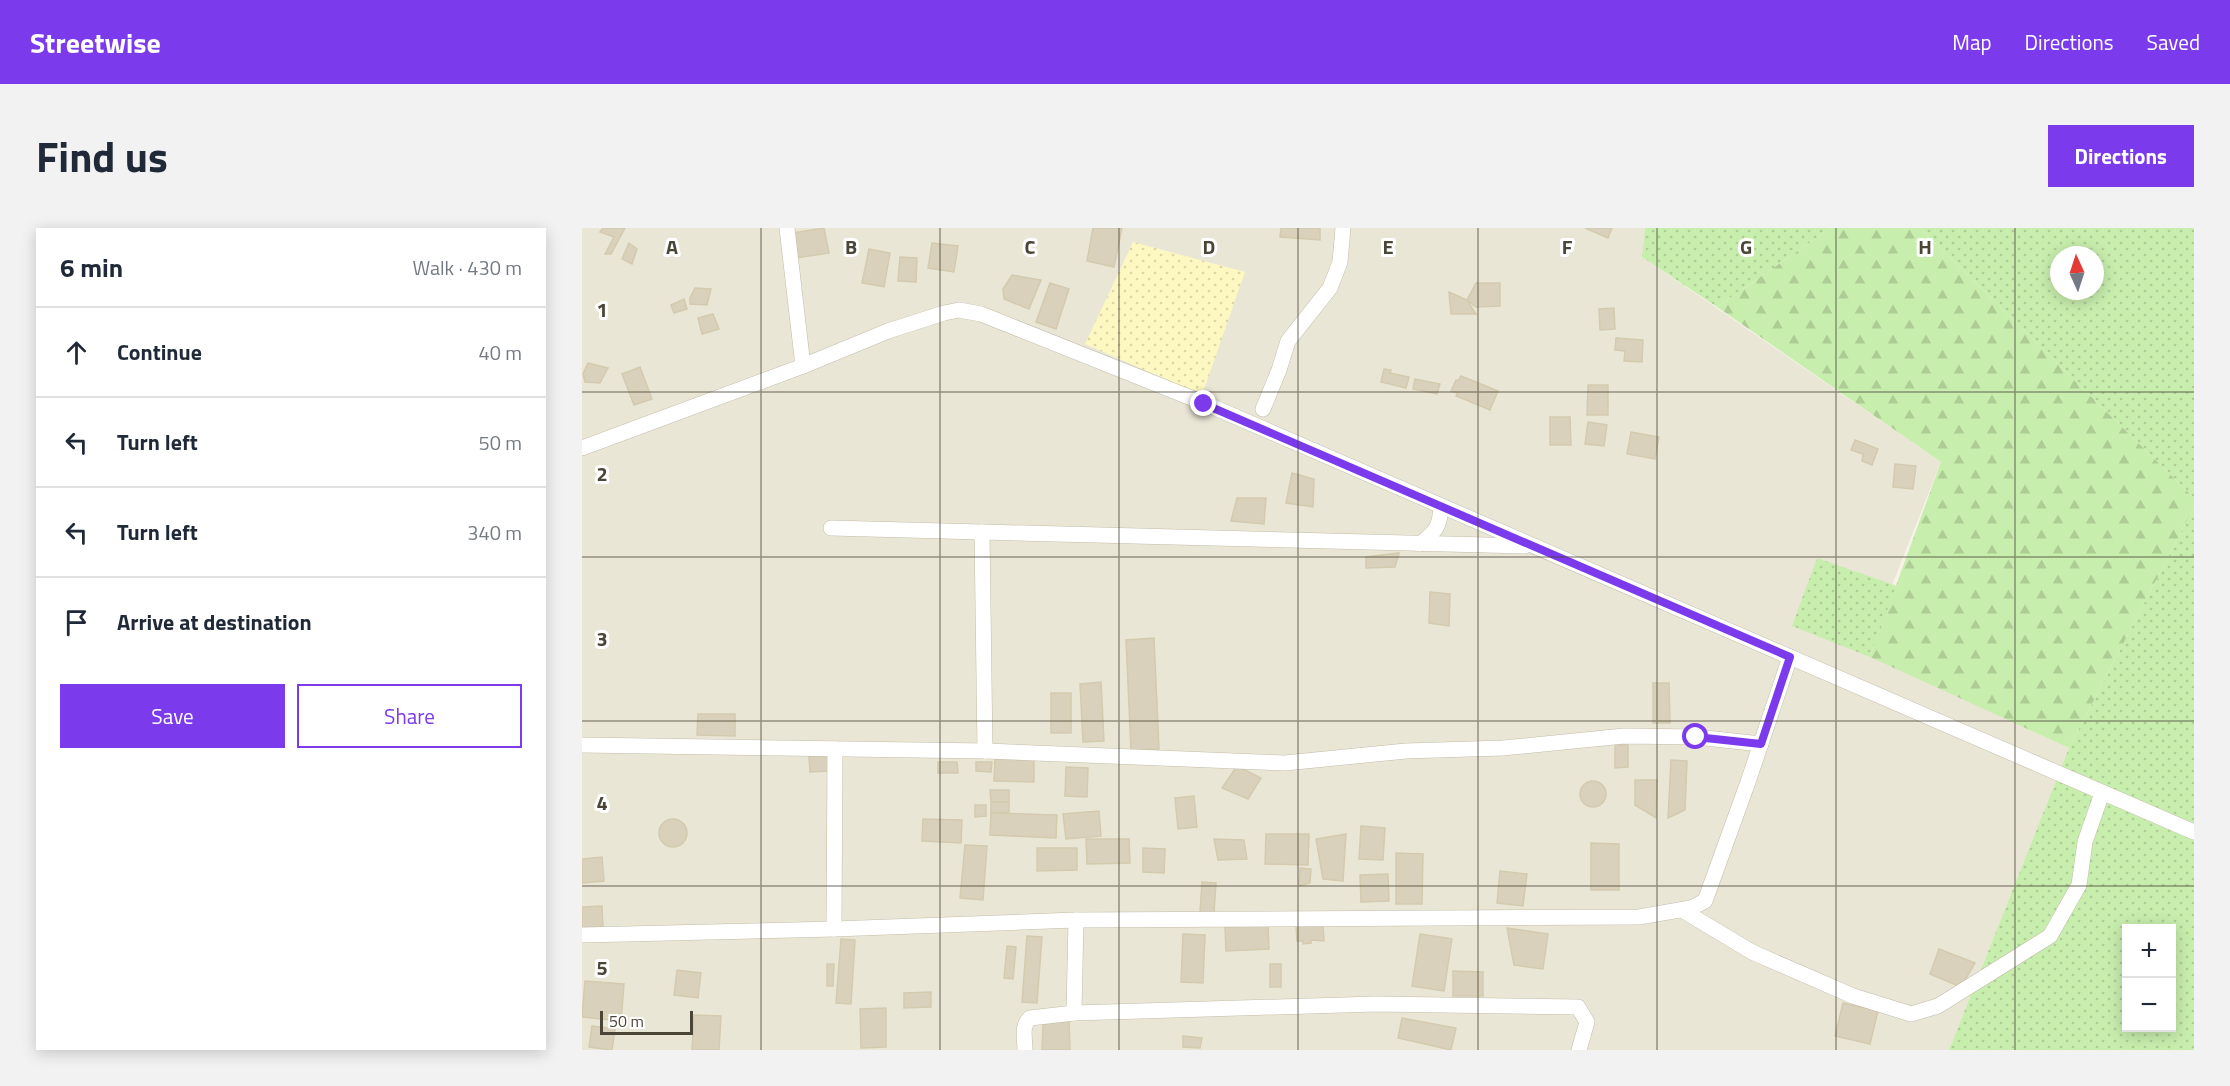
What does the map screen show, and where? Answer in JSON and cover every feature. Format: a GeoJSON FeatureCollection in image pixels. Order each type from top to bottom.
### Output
{"type":"FeatureCollection","features":[{"type":"Feature","properties":{"kind":"street"},"geometry":{"type":"LineString","coordinates":[[785,228],[803,366]]}},
{"type":"Feature","properties":{"kind":"street"},"geometry":{"type":"LineString","coordinates":[[1247,423],[1263,409],[1288,340],[1330,288],[1340,262],[1343,228]]}},
{"type":"Feature","properties":{"kind":"street"},"geometry":{"type":"LineString","coordinates":[[582,448],[944,313],[959,310],[981,314],[1204,404],[2194,832]]}},
{"type":"Feature","properties":{"kind":"street"},"geometry":{"type":"LineString","coordinates":[[1263,409],[1270,434]]}},
{"type":"Feature","properties":{"kind":"street"},"geometry":{"type":"LineString","coordinates":[[1420,544],[1436,530],[1441,507]]}},
{"type":"Feature","properties":{"kind":"street"},"geometry":{"type":"LineString","coordinates":[[831,528],[1533,546]]}},
{"type":"Feature","properties":{"kind":"street"},"geometry":{"type":"LineString","coordinates":[[982,532],[984,751]]}},
{"type":"Feature","properties":{"kind":"street"},"geometry":{"type":"LineString","coordinates":[[582,935],[1076,920],[1639,917],[1682,910],[1699,906],[1705,901],[1790,657]]}},
{"type":"Feature","properties":{"kind":"street"},"geometry":{"type":"LineString","coordinates":[[582,745],[984,751],[1285,763],[1406,751],[1503,748],[1624,735],[1696,737],[1761,744]]}},
{"type":"Feature","properties":{"kind":"street"},"geometry":{"type":"LineString","coordinates":[[834,929],[835,749]]}},
{"type":"Feature","properties":{"kind":"street"},"geometry":{"type":"LineString","coordinates":[[1682,910],[1752,952],[1853,996],[1911,1014],[1938,1006],[2050,936],[2079,885],[2085,842],[2102,793]]}},
{"type":"Feature","properties":{"kind":"street"},"geometry":{"type":"LineString","coordinates":[[1074,1013],[1076,920]]}},
{"type":"Feature","properties":{"kind":"street"},"geometry":{"type":"LineString","coordinates":[[1025,1050],[1024,1029],[1026,1021],[1030,1018],[1074,1013],[1376,1004],[1578,1007],[1587,1022],[1579,1050]]}},
{"type":"Feature","properties":{"kind":"shaded area"},"geometry":{"type":"Polygon","coordinates":[[[582,228],[1645,228],[1642,257],[1941,462],[1865,653],[2069,748],[1949,1050],[582,1050],[582,228]]]}},
{"type":"Feature","properties":{"kind":"green space"},"geometry":{"type":"Polygon","coordinates":[[[1645,228],[1831,228],[1717,307],[1642,257],[1645,228]]]}},
{"type":"Feature","properties":{"kind":"green space"},"geometry":{"type":"Polygon","coordinates":[[[1831,228],[1920,228],[2194,498],[2194,507],[2069,748],[1870,657],[1941,462],[1717,307],[1831,228]]]}},
{"type":"Feature","properties":{"kind":"green space"},"geometry":{"type":"Polygon","coordinates":[[[1920,228],[2194,228],[2194,498],[1920,228]]]}},
{"type":"Feature","properties":{"kind":"green space"},"geometry":{"type":"Polygon","coordinates":[[[2194,507],[2194,1050],[1949,1050],[2069,748],[2194,507]]]}},
{"type":"Feature","properties":{"kind":"green space"},"geometry":{"type":"Polygon","coordinates":[[[1817,558],[1897,586],[1870,657],[1792,626],[1817,558]]]}},
{"type":"Feature","properties":{"kind":"sand"},"geometry":{"type":"Polygon","coordinates":[[[1133,242],[1245,272],[1202,395],[1085,344],[1133,242]]]}},
{"type":"Feature","properties":{"kind":"building"},"geometry":{"type":"Polygon","coordinates":[[[603,228],[625,228],[611,254],[605,254],[614,237],[600,232],[603,228]]]}},
{"type":"Feature","properties":{"kind":"building"},"geometry":{"type":"Polygon","coordinates":[[[824,228],[829,253],[796,258],[792,233],[824,228]]]}},
{"type":"Feature","properties":{"kind":"building"},"geometry":{"type":"Polygon","coordinates":[[[1093,228],[1122,228],[1114,267],[1087,261],[1093,228]]]}},
{"type":"Feature","properties":{"kind":"building"},"geometry":{"type":"Polygon","coordinates":[[[1281,228],[1320,228],[1320,240],[1280,237],[1281,228]]]}},
{"type":"Feature","properties":{"kind":"building"},"geometry":{"type":"Polygon","coordinates":[[[1585,228],[1612,228],[1608,238],[1585,228]]]}},
{"type":"Feature","properties":{"kind":"building"},"geometry":{"type":"Polygon","coordinates":[[[629,243],[637,249],[632,264],[622,259],[629,243]]]}},
{"type":"Feature","properties":{"kind":"building"},"geometry":{"type":"Polygon","coordinates":[[[932,243],[958,246],[954,272],[928,268],[932,243]]]}},
{"type":"Feature","properties":{"kind":"building"},"geometry":{"type":"Polygon","coordinates":[[[869,249],[890,253],[884,287],[862,283],[869,249]]]}},
{"type":"Feature","properties":{"kind":"building"},"geometry":{"type":"Polygon","coordinates":[[[900,257],[917,258],[916,282],[898,281],[900,257]]]}},
{"type":"Feature","properties":{"kind":"building"},"geometry":{"type":"Polygon","coordinates":[[[1012,275],[1041,280],[1029,309],[1004,299],[1003,289],[1012,275]]]}},
{"type":"Feature","properties":{"kind":"building"},"geometry":{"type":"Polygon","coordinates":[[[1050,283],[1069,289],[1056,329],[1036,322],[1050,283]]]}},
{"type":"Feature","properties":{"kind":"building"},"geometry":{"type":"Polygon","coordinates":[[[1476,283],[1500,283],[1500,306],[1476,307],[1467,300],[1476,283]]]}},
{"type":"Feature","properties":{"kind":"building"},"geometry":{"type":"Polygon","coordinates":[[[695,288],[711,289],[707,305],[690,304],[695,288]]]}},
{"type":"Feature","properties":{"kind":"building"},"geometry":{"type":"Polygon","coordinates":[[[1449,292],[1467,300],[1476,314],[1451,314],[1449,292]]]}},
{"type":"Feature","properties":{"kind":"building"},"geometry":{"type":"Polygon","coordinates":[[[684,299],[687,309],[674,313],[671,305],[684,299]]]}},
{"type":"Feature","properties":{"kind":"building"},"geometry":{"type":"Polygon","coordinates":[[[1614,308],[1615,329],[1600,330],[1599,309],[1614,308]]]}},
{"type":"Feature","properties":{"kind":"building"},"geometry":{"type":"Polygon","coordinates":[[[713,314],[719,329],[702,334],[698,318],[713,314]]]}},
{"type":"Feature","properties":{"kind":"building"},"geometry":{"type":"Polygon","coordinates":[[[1616,338],[1643,340],[1642,362],[1624,361],[1625,351],[1615,350],[1616,338]]]}},
{"type":"Feature","properties":{"kind":"building"},"geometry":{"type":"Polygon","coordinates":[[[588,363],[608,368],[600,383],[585,382],[583,374],[588,363]]]}},
{"type":"Feature","properties":{"kind":"building"},"geometry":{"type":"Polygon","coordinates":[[[640,367],[652,399],[634,405],[622,374],[640,367]]]}},
{"type":"Feature","properties":{"kind":"building"},"geometry":{"type":"Polygon","coordinates":[[[1384,369],[1391,370],[1390,373],[1409,377],[1406,388],[1381,382],[1384,369]]]}},
{"type":"Feature","properties":{"kind":"building"},"geometry":{"type":"Polygon","coordinates":[[[1461,376],[1498,391],[1490,410],[1456,396],[1458,393],[1451,391],[1456,380],[1458,381],[1461,376]]]}},
{"type":"Feature","properties":{"kind":"building"},"geometry":{"type":"Polygon","coordinates":[[[1415,379],[1440,384],[1437,394],[1413,389],[1415,379]]]}},
{"type":"Feature","properties":{"kind":"building"},"geometry":{"type":"Polygon","coordinates":[[[1588,385],[1608,385],[1608,415],[1587,415],[1588,385]]]}},
{"type":"Feature","properties":{"kind":"building"},"geometry":{"type":"Polygon","coordinates":[[[1550,417],[1570,417],[1571,445],[1550,445],[1550,417]]]}},
{"type":"Feature","properties":{"kind":"building"},"geometry":{"type":"Polygon","coordinates":[[[1588,422],[1607,425],[1604,446],[1585,444],[1588,422]]]}},
{"type":"Feature","properties":{"kind":"building"},"geometry":{"type":"Polygon","coordinates":[[[1631,432],[1659,437],[1655,459],[1627,454],[1631,432]]]}},
{"type":"Feature","properties":{"kind":"building"},"geometry":{"type":"Polygon","coordinates":[[[1855,440],[1878,449],[1872,465],[1862,461],[1863,454],[1851,450],[1855,440]]]}},
{"type":"Feature","properties":{"kind":"building"},"geometry":{"type":"Polygon","coordinates":[[[1895,464],[1916,466],[1913,489],[1893,487],[1895,464]]]}},
{"type":"Feature","properties":{"kind":"building"},"geometry":{"type":"Polygon","coordinates":[[[1292,473],[1314,479],[1313,507],[1286,503],[1292,473]]]}},
{"type":"Feature","properties":{"kind":"building"},"geometry":{"type":"Polygon","coordinates":[[[1237,498],[1266,498],[1264,524],[1231,521],[1237,498]]]}},
{"type":"Feature","properties":{"kind":"building"},"geometry":{"type":"Polygon","coordinates":[[[1399,553],[1395,567],[1366,568],[1366,557],[1399,553]]]}},
{"type":"Feature","properties":{"kind":"building"},"geometry":{"type":"Polygon","coordinates":[[[1430,592],[1450,594],[1449,626],[1429,623],[1430,592]]]}},
{"type":"Feature","properties":{"kind":"building"},"geometry":{"type":"Polygon","coordinates":[[[1154,638],[1159,749],[1131,750],[1126,640],[1154,638]]]}},
{"type":"Feature","properties":{"kind":"building"},"geometry":{"type":"Polygon","coordinates":[[[1101,682],[1104,741],[1083,742],[1080,684],[1101,682]]]}},
{"type":"Feature","properties":{"kind":"building"},"geometry":{"type":"Polygon","coordinates":[[[1653,683],[1669,683],[1670,723],[1653,723],[1653,683]]]}},
{"type":"Feature","properties":{"kind":"building"},"geometry":{"type":"Polygon","coordinates":[[[1051,693],[1071,693],[1071,733],[1051,733],[1051,693]]]}},
{"type":"Feature","properties":{"kind":"building"},"geometry":{"type":"Polygon","coordinates":[[[698,714],[735,714],[735,736],[697,735],[698,714]]]}},
{"type":"Feature","properties":{"kind":"building"},"geometry":{"type":"Polygon","coordinates":[[[1615,745],[1628,745],[1628,767],[1615,768],[1615,745]]]}},
{"type":"Feature","properties":{"kind":"building"},"geometry":{"type":"Polygon","coordinates":[[[829,755],[830,771],[810,772],[809,756],[829,755]]]}},
{"type":"Feature","properties":{"kind":"building"},"geometry":{"type":"Polygon","coordinates":[[[995,759],[1034,760],[1034,782],[994,781],[995,759]]]}},
{"type":"Feature","properties":{"kind":"building"},"geometry":{"type":"Polygon","coordinates":[[[1671,760],[1687,761],[1685,810],[1668,818],[1671,760]]]}},
{"type":"Feature","properties":{"kind":"building"},"geometry":{"type":"Polygon","coordinates":[[[938,762],[957,762],[958,773],[938,773],[938,762]]]}},
{"type":"Feature","properties":{"kind":"building"},"geometry":{"type":"Polygon","coordinates":[[[976,762],[992,762],[991,772],[976,771],[976,762]]]}},
{"type":"Feature","properties":{"kind":"building"},"geometry":{"type":"Polygon","coordinates":[[[1237,766],[1261,778],[1248,799],[1222,788],[1237,766]]]}},
{"type":"Feature","properties":{"kind":"building"},"geometry":{"type":"Polygon","coordinates":[[[1066,767],[1088,768],[1087,797],[1065,796],[1066,767]]]}},
{"type":"Feature","properties":{"kind":"building"},"geometry":{"type":"Polygon","coordinates":[[[1635,780],[1657,780],[1656,818],[1635,805],[1635,780]]]}},
{"type":"Feature","properties":{"kind":"building"},"geometry":{"type":"Polygon","coordinates":[[[1593,781],[1602,785],[1606,794],[1602,803],[1593,807],[1584,803],[1580,794],[1584,785],[1593,781]]]}},
{"type":"Feature","properties":{"kind":"building"},"geometry":{"type":"Polygon","coordinates":[[[990,790],[1009,790],[1009,802],[991,802],[990,790]]]}},
{"type":"Feature","properties":{"kind":"building"},"geometry":{"type":"Polygon","coordinates":[[[1194,796],[1197,827],[1178,829],[1175,798],[1194,796]]]}},
{"type":"Feature","properties":{"kind":"building"},"geometry":{"type":"Polygon","coordinates":[[[991,802],[1009,802],[1009,812],[991,813],[991,802]]]}},
{"type":"Feature","properties":{"kind":"building"},"geometry":{"type":"Polygon","coordinates":[[[975,805],[986,805],[986,816],[975,817],[975,805]]]}},
{"type":"Feature","properties":{"kind":"building"},"geometry":{"type":"Polygon","coordinates":[[[1099,811],[1101,836],[1066,839],[1063,814],[1099,811]]]}},
{"type":"Feature","properties":{"kind":"building"},"geometry":{"type":"Polygon","coordinates":[[[991,813],[1057,815],[1056,838],[990,835],[991,813]]]}},
{"type":"Feature","properties":{"kind":"building"},"geometry":{"type":"Polygon","coordinates":[[[673,819],[683,823],[687,833],[683,843],[673,847],[663,843],[659,833],[663,823],[673,819]]]}},
{"type":"Feature","properties":{"kind":"building"},"geometry":{"type":"Polygon","coordinates":[[[923,819],[962,820],[961,843],[922,841],[923,819]]]}},
{"type":"Feature","properties":{"kind":"building"},"geometry":{"type":"Polygon","coordinates":[[[1361,826],[1385,828],[1383,860],[1359,859],[1361,826]]]}},
{"type":"Feature","properties":{"kind":"building"},"geometry":{"type":"Polygon","coordinates":[[[1266,834],[1309,834],[1308,865],[1265,864],[1266,834]]]}},
{"type":"Feature","properties":{"kind":"building"},"geometry":{"type":"Polygon","coordinates":[[[1346,834],[1343,881],[1323,879],[1316,839],[1346,834]]]}},
{"type":"Feature","properties":{"kind":"building"},"geometry":{"type":"Polygon","coordinates":[[[1086,839],[1129,839],[1130,863],[1087,864],[1086,839]]]}},
{"type":"Feature","properties":{"kind":"building"},"geometry":{"type":"Polygon","coordinates":[[[1214,839],[1244,840],[1247,859],[1218,860],[1214,839]]]}},
{"type":"Feature","properties":{"kind":"building"},"geometry":{"type":"Polygon","coordinates":[[[1591,843],[1619,844],[1619,890],[1591,890],[1591,843]]]}},
{"type":"Feature","properties":{"kind":"building"},"geometry":{"type":"Polygon","coordinates":[[[965,845],[987,846],[983,900],[960,898],[965,845]]]}},
{"type":"Feature","properties":{"kind":"building"},"geometry":{"type":"Polygon","coordinates":[[[1037,848],[1077,848],[1077,870],[1037,871],[1037,848]]]}},
{"type":"Feature","properties":{"kind":"building"},"geometry":{"type":"Polygon","coordinates":[[[1143,848],[1165,849],[1164,873],[1143,872],[1143,848]]]}},
{"type":"Feature","properties":{"kind":"building"},"geometry":{"type":"Polygon","coordinates":[[[1396,853],[1423,854],[1422,904],[1396,904],[1396,853]]]}},
{"type":"Feature","properties":{"kind":"building"},"geometry":{"type":"Polygon","coordinates":[[[602,857],[604,881],[582,883],[582,859],[602,857]]]}},
{"type":"Feature","properties":{"kind":"building"},"geometry":{"type":"Polygon","coordinates":[[[1300,868],[1311,869],[1310,883],[1299,886],[1300,868]]]}},
{"type":"Feature","properties":{"kind":"building"},"geometry":{"type":"Polygon","coordinates":[[[1500,871],[1527,874],[1523,906],[1497,903],[1500,871]]]}},
{"type":"Feature","properties":{"kind":"building"},"geometry":{"type":"Polygon","coordinates":[[[1388,874],[1389,901],[1361,902],[1360,875],[1388,874]]]}},
{"type":"Feature","properties":{"kind":"building"},"geometry":{"type":"Polygon","coordinates":[[[1202,882],[1216,883],[1214,913],[1200,912],[1202,882]]]}},
{"type":"Feature","properties":{"kind":"building"},"geometry":{"type":"Polygon","coordinates":[[[602,906],[603,927],[582,928],[582,907],[602,906]]]}},
{"type":"Feature","properties":{"kind":"building"},"geometry":{"type":"Polygon","coordinates":[[[1323,924],[1324,941],[1311,940],[1311,943],[1303,944],[1303,941],[1297,941],[1296,925],[1323,924]]]}},
{"type":"Feature","properties":{"kind":"building"},"geometry":{"type":"Polygon","coordinates":[[[1268,925],[1269,949],[1226,951],[1225,927],[1268,925]]]}},
{"type":"Feature","properties":{"kind":"building"},"geometry":{"type":"Polygon","coordinates":[[[1507,928],[1548,934],[1543,969],[1514,965],[1507,928]]]}},
{"type":"Feature","properties":{"kind":"building"},"geometry":{"type":"Polygon","coordinates":[[[1183,934],[1205,935],[1203,983],[1181,982],[1183,934]]]}},
{"type":"Feature","properties":{"kind":"building"},"geometry":{"type":"Polygon","coordinates":[[[1420,934],[1452,939],[1444,991],[1412,986],[1420,934]]]}},
{"type":"Feature","properties":{"kind":"building"},"geometry":{"type":"Polygon","coordinates":[[[1027,936],[1042,937],[1037,1003],[1022,1002],[1027,936]]]}},
{"type":"Feature","properties":{"kind":"building"},"geometry":{"type":"Polygon","coordinates":[[[841,939],[855,940],[851,1004],[836,1003],[841,939]]]}},
{"type":"Feature","properties":{"kind":"building"},"geometry":{"type":"Polygon","coordinates":[[[1007,946],[1016,947],[1013,979],[1004,978],[1007,946]]]}},
{"type":"Feature","properties":{"kind":"building"},"geometry":{"type":"Polygon","coordinates":[[[1939,949],[1975,963],[1961,987],[1930,974],[1939,949]]]}},
{"type":"Feature","properties":{"kind":"building"},"geometry":{"type":"Polygon","coordinates":[[[827,964],[834,964],[833,986],[827,986],[827,964]]]}},
{"type":"Feature","properties":{"kind":"building"},"geometry":{"type":"Polygon","coordinates":[[[1270,964],[1281,964],[1281,987],[1270,987],[1270,964]]]}},
{"type":"Feature","properties":{"kind":"building"},"geometry":{"type":"Polygon","coordinates":[[[677,970],[701,973],[698,998],[674,995],[677,970]]]}},
{"type":"Feature","properties":{"kind":"building"},"geometry":{"type":"Polygon","coordinates":[[[1453,971],[1483,972],[1483,996],[1453,996],[1453,971]]]}},
{"type":"Feature","properties":{"kind":"building"},"geometry":{"type":"Polygon","coordinates":[[[585,981],[624,984],[621,1021],[582,1017],[585,981]]]}},
{"type":"Feature","properties":{"kind":"building"},"geometry":{"type":"Polygon","coordinates":[[[931,992],[931,1007],[904,1008],[904,993],[931,992]]]}},
{"type":"Feature","properties":{"kind":"building"},"geometry":{"type":"Polygon","coordinates":[[[1843,1003],[1878,1011],[1870,1044],[1835,1036],[1843,1003]]]}},
{"type":"Feature","properties":{"kind":"building"},"geometry":{"type":"Polygon","coordinates":[[[886,1008],[886,1047],[861,1048],[860,1009],[886,1008]]]}},
{"type":"Feature","properties":{"kind":"building"},"geometry":{"type":"Polygon","coordinates":[[[694,1015],[721,1016],[719,1050],[692,1050],[694,1015]]]}},
{"type":"Feature","properties":{"kind":"building"},"geometry":{"type":"Polygon","coordinates":[[[1402,1018],[1456,1028],[1451,1050],[1398,1038],[1402,1018]]]}},
{"type":"Feature","properties":{"kind":"building"},"geometry":{"type":"Polygon","coordinates":[[[1069,1021],[1070,1050],[1042,1050],[1043,1024],[1069,1021]]]}},
{"type":"Feature","properties":{"kind":"building"},"geometry":{"type":"Polygon","coordinates":[[[592,1026],[615,1029],[612,1050],[589,1047],[592,1026]]]}},
{"type":"Feature","properties":{"kind":"building"},"geometry":{"type":"Polygon","coordinates":[[[1183,1036],[1202,1038],[1200,1048],[1183,1047],[1183,1036]]]}},
{"type":"Feature","properties":{"kind":"route"},"geometry":{"type":"LineString","coordinates":[[1204,404],[1790,657],[1761,744],[1696,737]]}}]}
